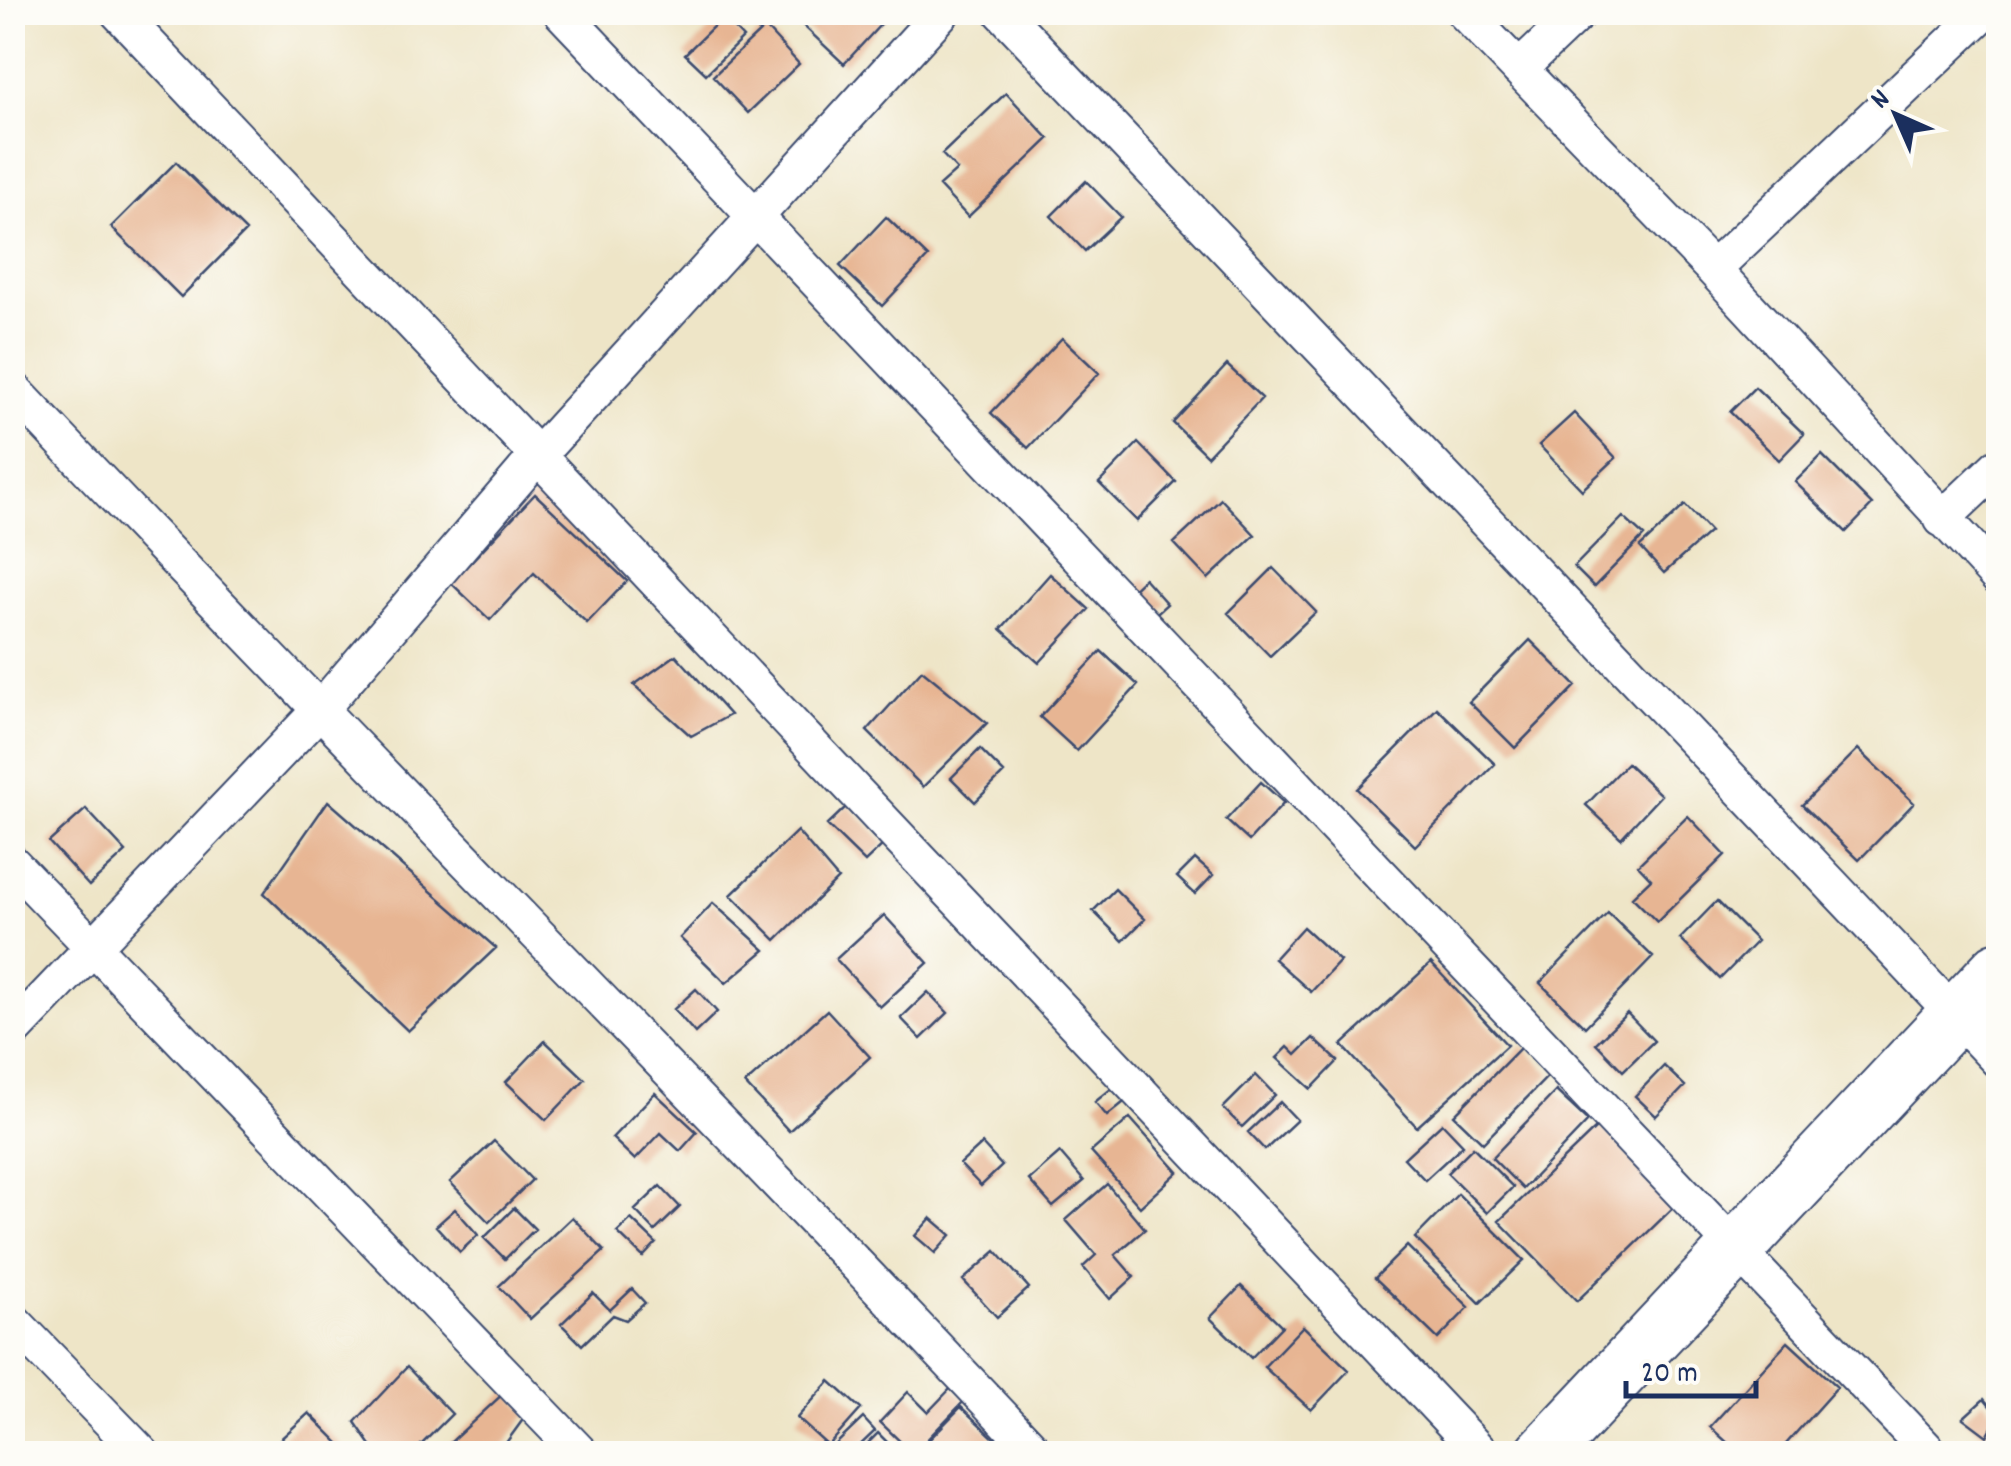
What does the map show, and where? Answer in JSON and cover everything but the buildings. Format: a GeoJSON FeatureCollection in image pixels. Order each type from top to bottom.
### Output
{"type":"FeatureCollection","features":[{"type":"Feature","properties":{"kind":"main road"},"geometry":{"type":"LineString","coordinates":[[1544,1454],[1998,970]]}},
{"type":"Feature","properties":{"kind":"street"},"geometry":{"type":"LineString","coordinates":[[118,12],[1482,1454]]}},
{"type":"Feature","properties":{"kind":"street"},"geometry":{"type":"LineString","coordinates":[[561,12],[1931,1454]]}},
{"type":"Feature","properties":{"kind":"street"},"geometry":{"type":"LineString","coordinates":[[12,1032],[318,712],[538,456],[942,12]]}},
{"type":"Feature","properties":{"kind":"street"},"geometry":{"type":"LineString","coordinates":[[1002,12],[1998,1060]]}},
{"type":"Feature","properties":{"kind":"street"},"geometry":{"type":"LineString","coordinates":[[1464,12],[1713,269],[1998,576]]}},
{"type":"Feature","properties":{"kind":"street"},"geometry":{"type":"LineString","coordinates":[[1519,69],[1579,12]]}},
{"type":"Feature","properties":{"kind":"street"},"geometry":{"type":"LineString","coordinates":[[1713,269],[1984,12]]}},
{"type":"Feature","properties":{"kind":"street"},"geometry":{"type":"LineString","coordinates":[[12,388],[318,712],[563,956],[1037,1454]]}},
{"type":"Feature","properties":{"kind":"street"},"geometry":{"type":"LineString","coordinates":[[1942,519],[1998,466]]}},
{"type":"Feature","properties":{"kind":"street"},"geometry":{"type":"LineString","coordinates":[[12,863],[92,951],[580,1454]]}},
{"type":"Feature","properties":{"kind":"street"},"geometry":{"type":"LineString","coordinates":[[12,1320],[142,1454]]}}]}
